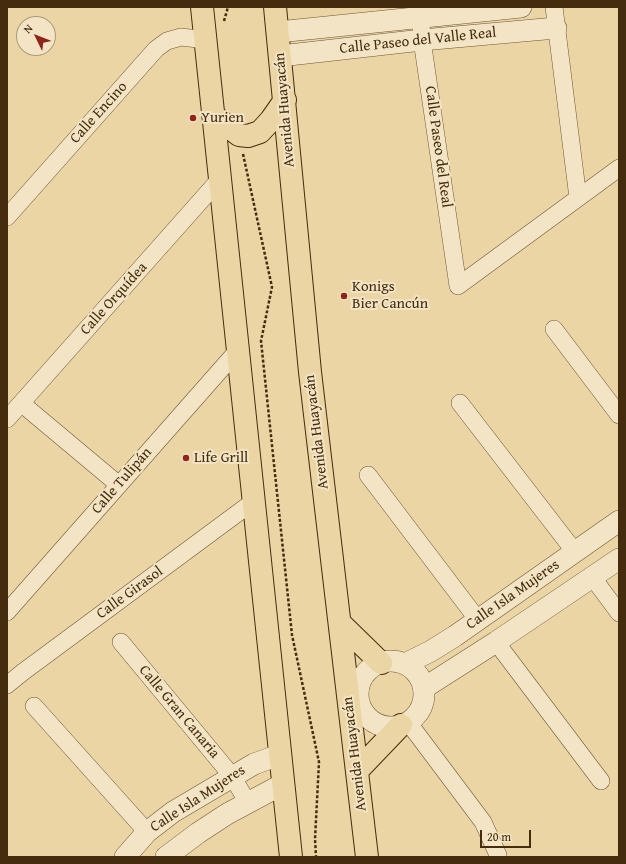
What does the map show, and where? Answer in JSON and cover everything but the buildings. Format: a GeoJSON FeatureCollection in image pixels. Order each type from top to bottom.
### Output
{"type":"FeatureCollection","features":[{"type":"Feature","properties":{"kind":"main road"},"geometry":{"type":"LineString","coordinates":[[202,7],[291,857]]}},
{"type":"Feature","properties":{"kind":"main road","name":"Avenida Huayacán"},"geometry":{"type":"LineString","coordinates":[[275,7],[310,372],[367,857]]}},
{"type":"Feature","properties":{"kind":"main road"},"geometry":{"type":"LineString","coordinates":[[214,116],[239,135],[248,136],[260,132],[271,120],[285,100]]}},
{"type":"Feature","properties":{"kind":"main road"},"geometry":{"type":"LineString","coordinates":[[340,623],[381,663]]}},
{"type":"Feature","properties":{"kind":"main road"},"geometry":{"type":"LineString","coordinates":[[357,770],[405,724]]}},
{"type":"Feature","properties":{"kind":"street","name":"Calle Paseo del Valle Real"},"geometry":{"type":"LineString","coordinates":[[278,32],[420,12],[522,7]]}},
{"type":"Feature","properties":{"kind":"street"},"geometry":{"type":"LineString","coordinates":[[554,7],[578,198],[619,168]]}},
{"type":"Feature","properties":{"kind":"street","name":"Calle Paseo del Real"},"geometry":{"type":"LineString","coordinates":[[420,12],[422,40],[458,286],[578,198]]}},
{"type":"Feature","properties":{"kind":"street","name":"Calle Paseo del Valle Real"},"geometry":{"type":"LineString","coordinates":[[280,56],[422,40],[556,28]]}},
{"type":"Feature","properties":{"kind":"street","name":"Calle Encino"},"geometry":{"type":"LineString","coordinates":[[7,217],[156,49],[167,41],[181,37],[206,40]]}},
{"type":"Feature","properties":{"kind":"street","name":"Calle Orquídea"},"geometry":{"type":"LineString","coordinates":[[7,419],[220,180]]}},
{"type":"Feature","properties":{"kind":"street"},"geometry":{"type":"LineString","coordinates":[[554,329],[619,415]]}},
{"type":"Feature","properties":{"kind":"street","name":"Calle Tulipán"},"geometry":{"type":"LineString","coordinates":[[7,612],[238,350]]}},
{"type":"Feature","properties":{"kind":"street"},"geometry":{"type":"LineString","coordinates":[[460,403],[575,552]]}},
{"type":"Feature","properties":{"kind":"street"},"geometry":{"type":"LineString","coordinates":[[21,404],[118,485]]}},
{"type":"Feature","properties":{"kind":"street"},"geometry":{"type":"LineString","coordinates":[[368,475],[478,620]]}},
{"type":"Feature","properties":{"kind":"street","name":"Calle Girasol"},"geometry":{"type":"LineString","coordinates":[[7,685],[15,670],[254,501]]}},
{"type":"Feature","properties":{"kind":"street","name":"Calle Isla Mujeres"},"geometry":{"type":"LineString","coordinates":[[405,664],[431,651],[478,620],[619,522]]}},
{"type":"Feature","properties":{"kind":"street","name":"Calle Isla Mujeres"},"geometry":{"type":"LineString","coordinates":[[424,688],[496,642],[619,559]]}},
{"type":"Feature","properties":{"kind":"street"},"geometry":{"type":"LineString","coordinates":[[592,578],[619,613]]}},
{"type":"Feature","properties":{"kind":"street","name":"Calle Gran Canaria"},"geometry":{"type":"LineString","coordinates":[[122,642],[232,776],[248,803]]}},
{"type":"Feature","properties":{"kind":"street"},"geometry":{"type":"LineString","coordinates":[[496,642],[601,781]]}},
{"type":"Feature","properties":{"kind":"street"},"geometry":{"type":"LineString","coordinates":[[393,661],[405,664],[418,673],[422,680],[424,698],[421,708],[415,716],[405,724],[390,726],[379,724],[369,718],[362,709],[359,700],[361,682],[366,673],[372,667],[381,663],[393,661]]}},
{"type":"Feature","properties":{"kind":"street"},"geometry":{"type":"LineString","coordinates":[[34,706],[147,832]]}},
{"type":"Feature","properties":{"kind":"street"},"geometry":{"type":"LineString","coordinates":[[405,724],[483,822],[498,855]]}},
{"type":"Feature","properties":{"kind":"street","name":"Calle Isla Mujeres"},"geometry":{"type":"LineString","coordinates":[[125,857],[147,832],[173,812],[254,764],[280,755]]}},
{"type":"Feature","properties":{"kind":"street","name":"Calle Isla Mujeres"},"geometry":{"type":"LineString","coordinates":[[166,857],[198,833],[283,784]]}},
{"type":"Feature","properties":{"kind":"path"},"geometry":{"type":"LineString","coordinates":[[224,28],[225,14],[228,7]]}},
{"type":"Feature","properties":{"kind":"path"},"geometry":{"type":"LineString","coordinates":[[239,135],[272,287],[261,341],[292,635],[319,762],[315,839],[316,857]]}},
{"type":"Feature","properties":{"kind":"place","name":"Yurien"},"geometry":{"type":"Point","coordinates":[193,118]}},
{"type":"Feature","properties":{"kind":"place","name":"Konigs Bier Cancún"},"geometry":{"type":"Point","coordinates":[344,296]}},
{"type":"Feature","properties":{"kind":"place","name":"Life Grill"},"geometry":{"type":"Point","coordinates":[186,458]}}]}
